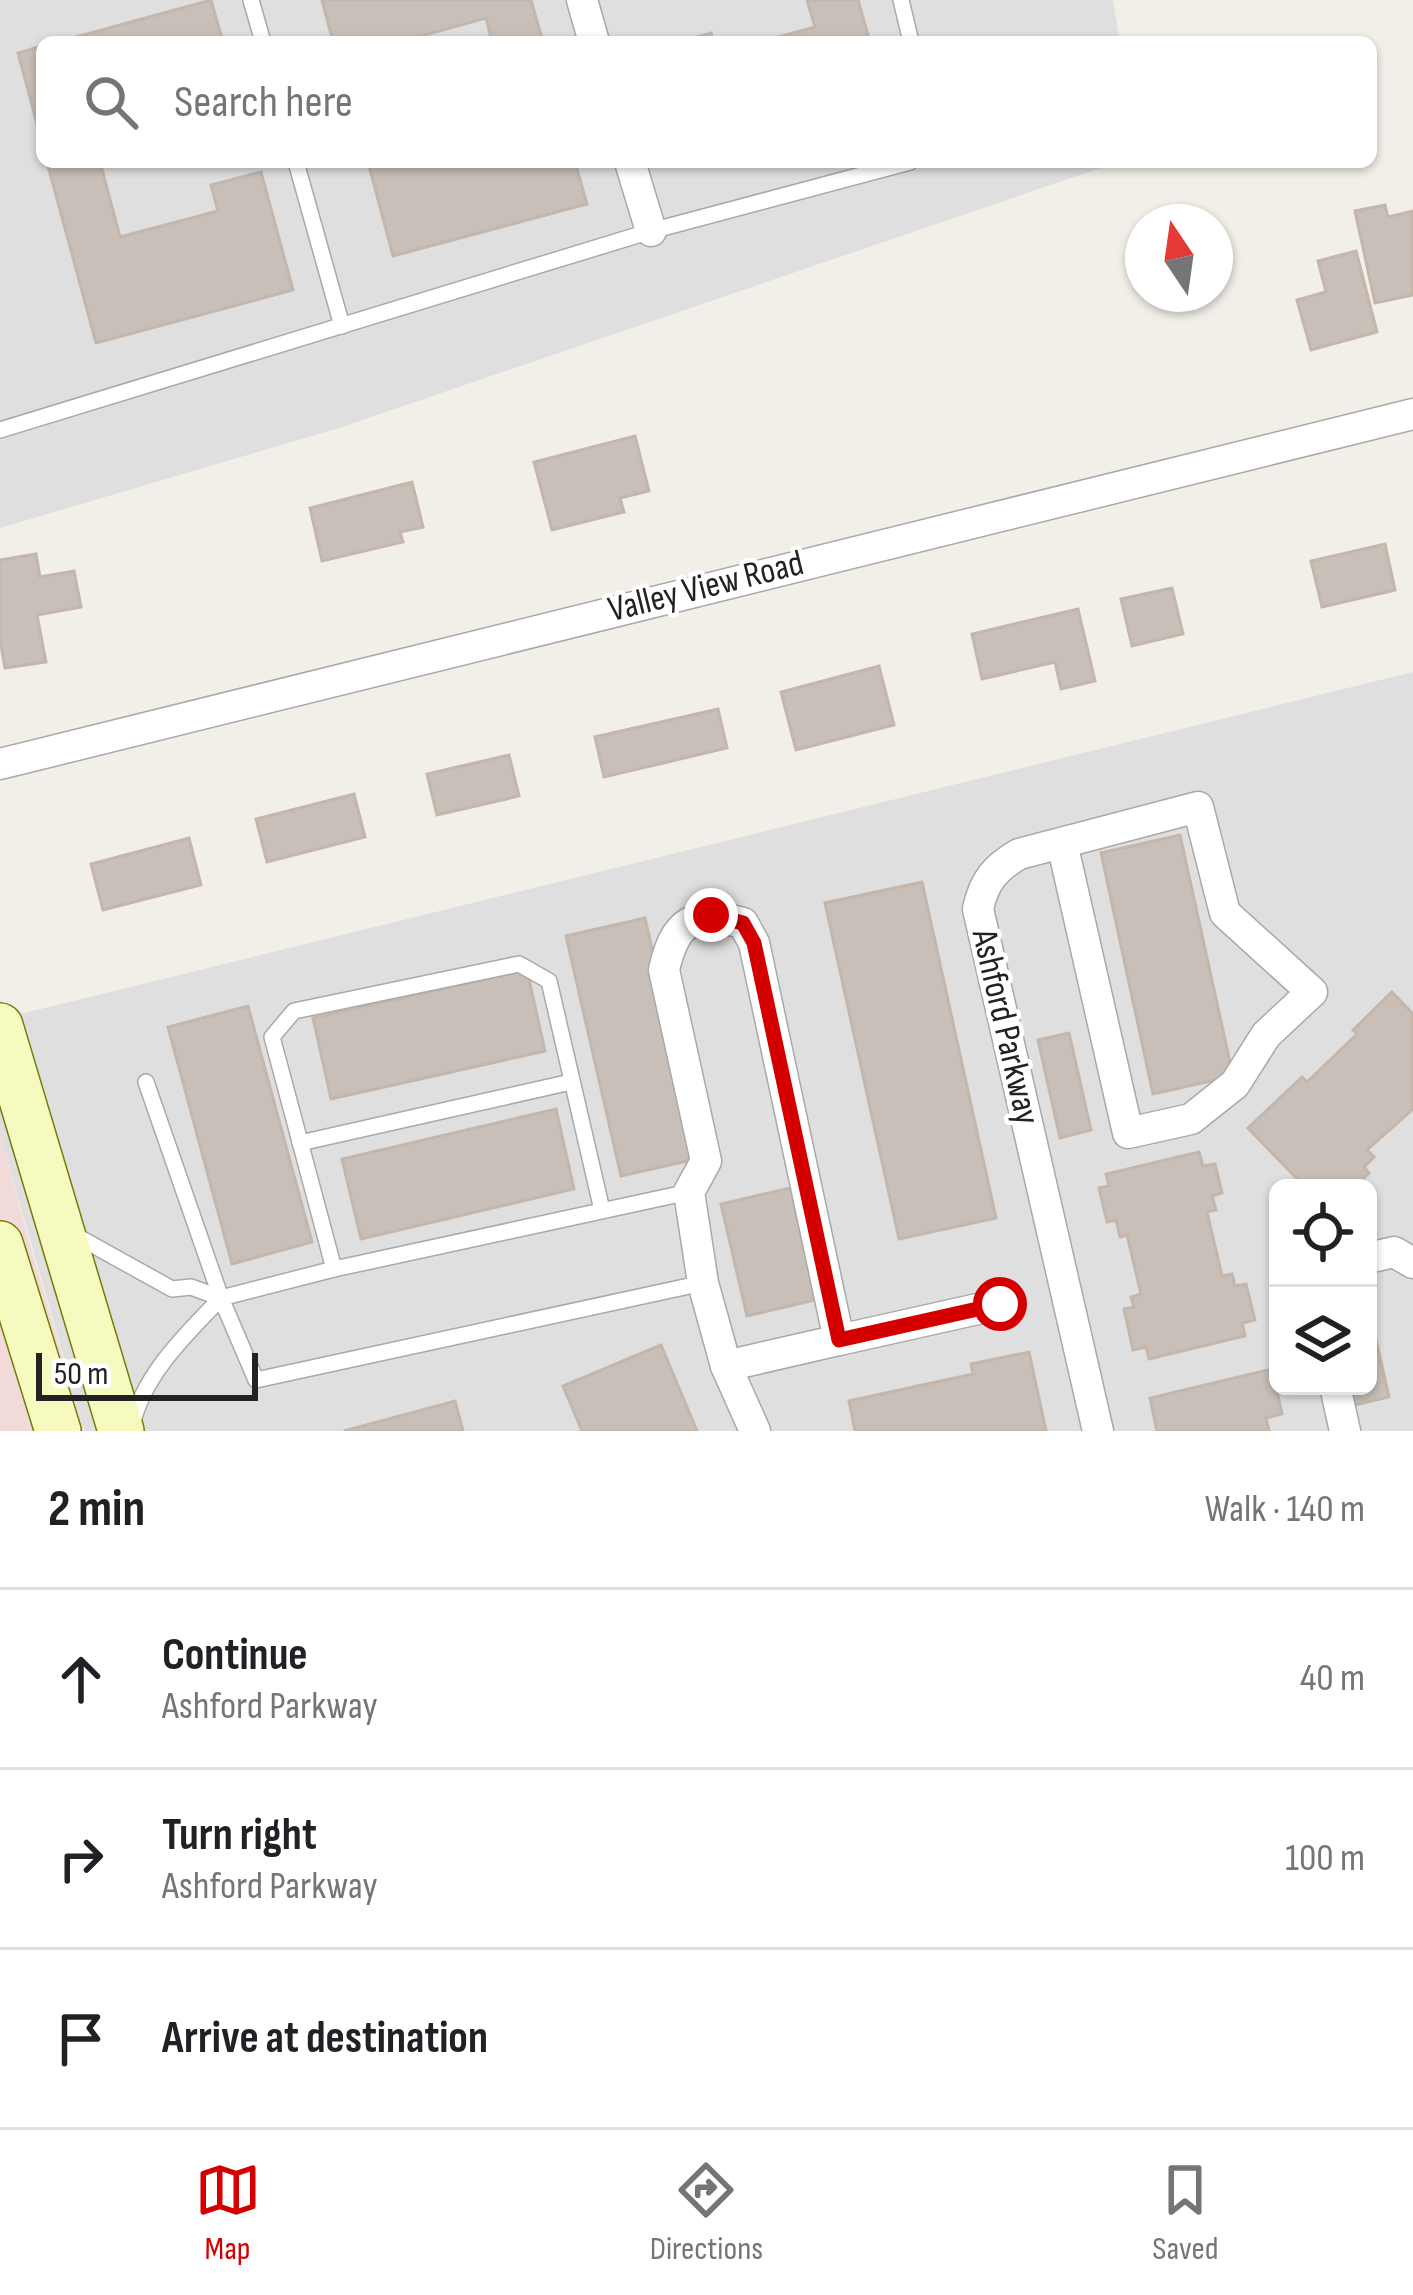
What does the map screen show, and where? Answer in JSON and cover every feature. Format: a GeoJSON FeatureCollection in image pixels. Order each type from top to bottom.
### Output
{"type":"FeatureCollection","features":[{"type":"Feature","properties":{"kind":"main road"},"geometry":{"type":"LineString","coordinates":[[0,1026],[121,1431]]}},
{"type":"Feature","properties":{"kind":"main road"},"geometry":{"type":"LineString","coordinates":[[0,1244],[58,1431]]}},
{"type":"Feature","properties":{"kind":"street"},"geometry":{"type":"LineString","coordinates":[[582,0],[592,36]]}},
{"type":"Feature","properties":{"kind":"street"},"geometry":{"type":"LineString","coordinates":[[632,168],[651,231]]}},
{"type":"Feature","properties":{"kind":"street","name":"Valley View Road"},"geometry":{"type":"LineString","coordinates":[[0,764],[1413,414]]}},
{"type":"Feature","properties":{"kind":"street","name":"Ashford Parkway"},"geometry":{"type":"LineString","coordinates":[[1062,843],[1128,1133],[1191,1119],[1235,1084],[1266,1035],[1312,992],[1225,913],[1198,807],[1019,854],[997,868],[982,889],[978,909],[1098,1431]]}},
{"type":"Feature","properties":{"kind":"street"},"geometry":{"type":"LineString","coordinates":[[755,1431],[727,1366],[703,1283],[689,1192],[706,1161],[664,970],[670,941],[685,924],[711,915],[743,923],[754,943],[839,1340]]}},
{"type":"Feature","properties":{"kind":"street"},"geometry":{"type":"LineString","coordinates":[[1377,1256],[1394,1252],[1413,1263]]}},
{"type":"Feature","properties":{"kind":"street"},"geometry":{"type":"LineString","coordinates":[[727,1366],[1000,1304]]}},
{"type":"Feature","properties":{"kind":"street"},"geometry":{"type":"LineString","coordinates":[[1337,1395],[1346,1431]]}},
{"type":"Feature","properties":{"kind":"lane"},"geometry":{"type":"LineString","coordinates":[[251,0],[261,36]]}},
{"type":"Feature","properties":{"kind":"lane"},"geometry":{"type":"LineString","coordinates":[[901,0],[910,36]]}},
{"type":"Feature","properties":{"kind":"lane"},"geometry":{"type":"LineString","coordinates":[[298,168],[342,326]]}},
{"type":"Feature","properties":{"kind":"lane"},"geometry":{"type":"LineString","coordinates":[[0,430],[651,231],[887,168]]}},
{"type":"Feature","properties":{"kind":"lane"},"geometry":{"type":"LineString","coordinates":[[334,1269],[272,1037],[294,1011],[518,964],[549,981],[602,1210]]}},
{"type":"Feature","properties":{"kind":"lane"},"geometry":{"type":"LineString","coordinates":[[146,1082],[221,1298],[256,1380],[703,1283]]}},
{"type":"Feature","properties":{"kind":"lane"},"geometry":{"type":"LineString","coordinates":[[301,1143],[571,1082]]}},
{"type":"Feature","properties":{"kind":"lane"},"geometry":{"type":"LineString","coordinates":[[131,1431],[146,1393],[182,1337],[221,1298],[689,1192]]}},
{"type":"Feature","properties":{"kind":"lane"},"geometry":{"type":"LineString","coordinates":[[60,1224],[172,1289],[191,1287],[221,1298]]}},
{"type":"Feature","properties":{"kind":"shaded area"},"geometry":{"type":"Polygon","coordinates":[[[0,0],[1113,0],[1119,36],[36,36],[36,168],[1100,168],[339,428],[0,528],[0,0]]]}},
{"type":"Feature","properties":{"kind":"shaded area"},"geometry":{"type":"Polygon","coordinates":[[[1413,672],[1413,1431],[85,1431],[0,1135],[0,1019],[1413,672]]]}},
{"type":"Feature","properties":{"kind":"shaded area"},"geometry":{"type":"Polygon","coordinates":[[[0,1135],[33,1255],[85,1431],[0,1431],[0,1135]]]}},
{"type":"Feature","properties":{"kind":"building"},"geometry":{"type":"Polygon","coordinates":[[[211,0],[221,36],[80,36],[211,0]]]}},
{"type":"Feature","properties":{"kind":"building"},"geometry":{"type":"Polygon","coordinates":[[[322,0],[531,0],[541,36],[490,36],[486,18],[421,36],[331,36],[322,0]]]}},
{"type":"Feature","properties":{"kind":"building"},"geometry":{"type":"Polygon","coordinates":[[[807,0],[858,0],[868,36],[782,36],[815,27],[807,0]]]}},
{"type":"Feature","properties":{"kind":"building"},"geometry":{"type":"Polygon","coordinates":[[[36,48],[36,120],[18,53],[36,48]]]}},
{"type":"Feature","properties":{"kind":"building"},"geometry":{"type":"Polygon","coordinates":[[[49,168],[102,168],[120,237],[218,211],[211,185],[261,172],[293,290],[96,343],[49,168]]]}},
{"type":"Feature","properties":{"kind":"building"},"geometry":{"type":"Polygon","coordinates":[[[370,168],[577,168],[587,204],[393,256],[370,168]]]}},
{"type":"Feature","properties":{"kind":"building"},"geometry":{"type":"Polygon","coordinates":[[[1385,205],[1388,217],[1413,211],[1413,295],[1375,303],[1355,211],[1385,205]]]}},
{"type":"Feature","properties":{"kind":"building"},"geometry":{"type":"Polygon","coordinates":[[[1356,251],[1377,332],[1311,350],[1297,300],[1326,292],[1318,261],[1356,251]]]}},
{"type":"Feature","properties":{"kind":"building"},"geometry":{"type":"Polygon","coordinates":[[[635,436],[649,491],[620,498],[624,512],[552,530],[534,462],[635,436]]]}},
{"type":"Feature","properties":{"kind":"building"},"geometry":{"type":"Polygon","coordinates":[[[412,482],[423,527],[400,532],[403,542],[322,561],[310,508],[412,482]]]}},
{"type":"Feature","properties":{"kind":"building"},"geometry":{"type":"Polygon","coordinates":[[[1385,544],[1395,590],[1322,607],[1311,561],[1385,544]]]}},
{"type":"Feature","properties":{"kind":"building"},"geometry":{"type":"Polygon","coordinates":[[[36,554],[40,577],[74,571],[81,607],[37,615],[46,662],[5,668],[0,640],[0,560],[36,554]]]}},
{"type":"Feature","properties":{"kind":"building"},"geometry":{"type":"Polygon","coordinates":[[[1172,588],[1183,634],[1132,646],[1121,599],[1172,588]]]}},
{"type":"Feature","properties":{"kind":"building"},"geometry":{"type":"Polygon","coordinates":[[[1078,609],[1095,681],[1061,689],[1055,662],[982,679],[972,634],[1078,609]]]}},
{"type":"Feature","properties":{"kind":"building"},"geometry":{"type":"Polygon","coordinates":[[[879,666],[894,725],[796,750],[781,692],[879,666]]]}},
{"type":"Feature","properties":{"kind":"building"},"geometry":{"type":"Polygon","coordinates":[[[718,709],[727,748],[604,777],[595,737],[718,709]]]}},
{"type":"Feature","properties":{"kind":"building"},"geometry":{"type":"Polygon","coordinates":[[[509,755],[519,796],[437,815],[427,774],[509,755]]]}},
{"type":"Feature","properties":{"kind":"building"},"geometry":{"type":"Polygon","coordinates":[[[354,794],[365,837],[267,862],[256,819],[354,794]]]}},
{"type":"Feature","properties":{"kind":"building"},"geometry":{"type":"Polygon","coordinates":[[[1180,835],[1233,1076],[1153,1094],[1101,853],[1180,835]]]}},
{"type":"Feature","properties":{"kind":"building"},"geometry":{"type":"Polygon","coordinates":[[[189,838],[201,885],[103,910],[91,864],[189,838]]]}},
{"type":"Feature","properties":{"kind":"building"},"geometry":{"type":"Polygon","coordinates":[[[922,882],[996,1218],[899,1239],[825,903],[922,882]]]}},
{"type":"Feature","properties":{"kind":"building"},"geometry":{"type":"Polygon","coordinates":[[[645,918],[700,1158],[621,1176],[566,936],[645,918]]]}},
{"type":"Feature","properties":{"kind":"building"},"geometry":{"type":"Polygon","coordinates":[[[527,970],[545,1051],[331,1099],[313,1018],[527,970]]]}},
{"type":"Feature","properties":{"kind":"building"},"geometry":{"type":"Polygon","coordinates":[[[1392,992],[1413,1014],[1413,1109],[1367,1150],[1374,1157],[1364,1167],[1369,1173],[1363,1179],[1297,1179],[1248,1128],[1302,1077],[1307,1082],[1357,1034],[1353,1030],[1392,992]]]}},
{"type":"Feature","properties":{"kind":"building"},"geometry":{"type":"Polygon","coordinates":[[[248,1006],[312,1242],[232,1264],[168,1027],[248,1006]]]}},
{"type":"Feature","properties":{"kind":"building"},"geometry":{"type":"Polygon","coordinates":[[[1069,1033],[1091,1130],[1060,1138],[1038,1040],[1069,1033]]]}},
{"type":"Feature","properties":{"kind":"building"},"geometry":{"type":"Polygon","coordinates":[[[556,1109],[574,1189],[361,1239],[342,1159],[556,1109]]]}},
{"type":"Feature","properties":{"kind":"building"},"geometry":{"type":"Polygon","coordinates":[[[1199,1152],[1203,1166],[1215,1164],[1222,1193],[1212,1196],[1216,1210],[1207,1212],[1222,1276],[1232,1274],[1235,1286],[1246,1284],[1255,1320],[1242,1323],[1245,1336],[1149,1359],[1146,1347],[1133,1350],[1124,1309],[1134,1307],[1131,1297],[1141,1294],[1127,1235],[1120,1237],[1116,1220],[1107,1222],[1099,1188],[1109,1186],[1106,1174],[1199,1152]]]}},
{"type":"Feature","properties":{"kind":"building"},"geometry":{"type":"Polygon","coordinates":[[[799,1186],[824,1298],[747,1316],[721,1204],[799,1186]]]}},
{"type":"Feature","properties":{"kind":"building"},"geometry":{"type":"Polygon","coordinates":[[[1377,1344],[1389,1397],[1355,1405],[1353,1395],[1377,1395],[1377,1344]]]}},
{"type":"Feature","properties":{"kind":"building"},"geometry":{"type":"Polygon","coordinates":[[[661,1345],[697,1431],[582,1431],[563,1386],[661,1345]]]}},
{"type":"Feature","properties":{"kind":"building"},"geometry":{"type":"Polygon","coordinates":[[[1029,1352],[1046,1431],[855,1431],[849,1401],[973,1374],[971,1364],[1029,1352]]]}},
{"type":"Feature","properties":{"kind":"building"},"geometry":{"type":"Polygon","coordinates":[[[1269,1370],[1269,1395],[1278,1395],[1282,1414],[1266,1418],[1269,1431],[1157,1431],[1150,1398],[1269,1370]]]}},
{"type":"Feature","properties":{"kind":"building"},"geometry":{"type":"Polygon","coordinates":[[[455,1401],[463,1431],[344,1431],[455,1401]]]}},
{"type":"Feature","properties":{"kind":"route"},"geometry":{"type":"LineString","coordinates":[[711,915],[743,923],[754,943],[839,1340],[1000,1304]]}}]}
